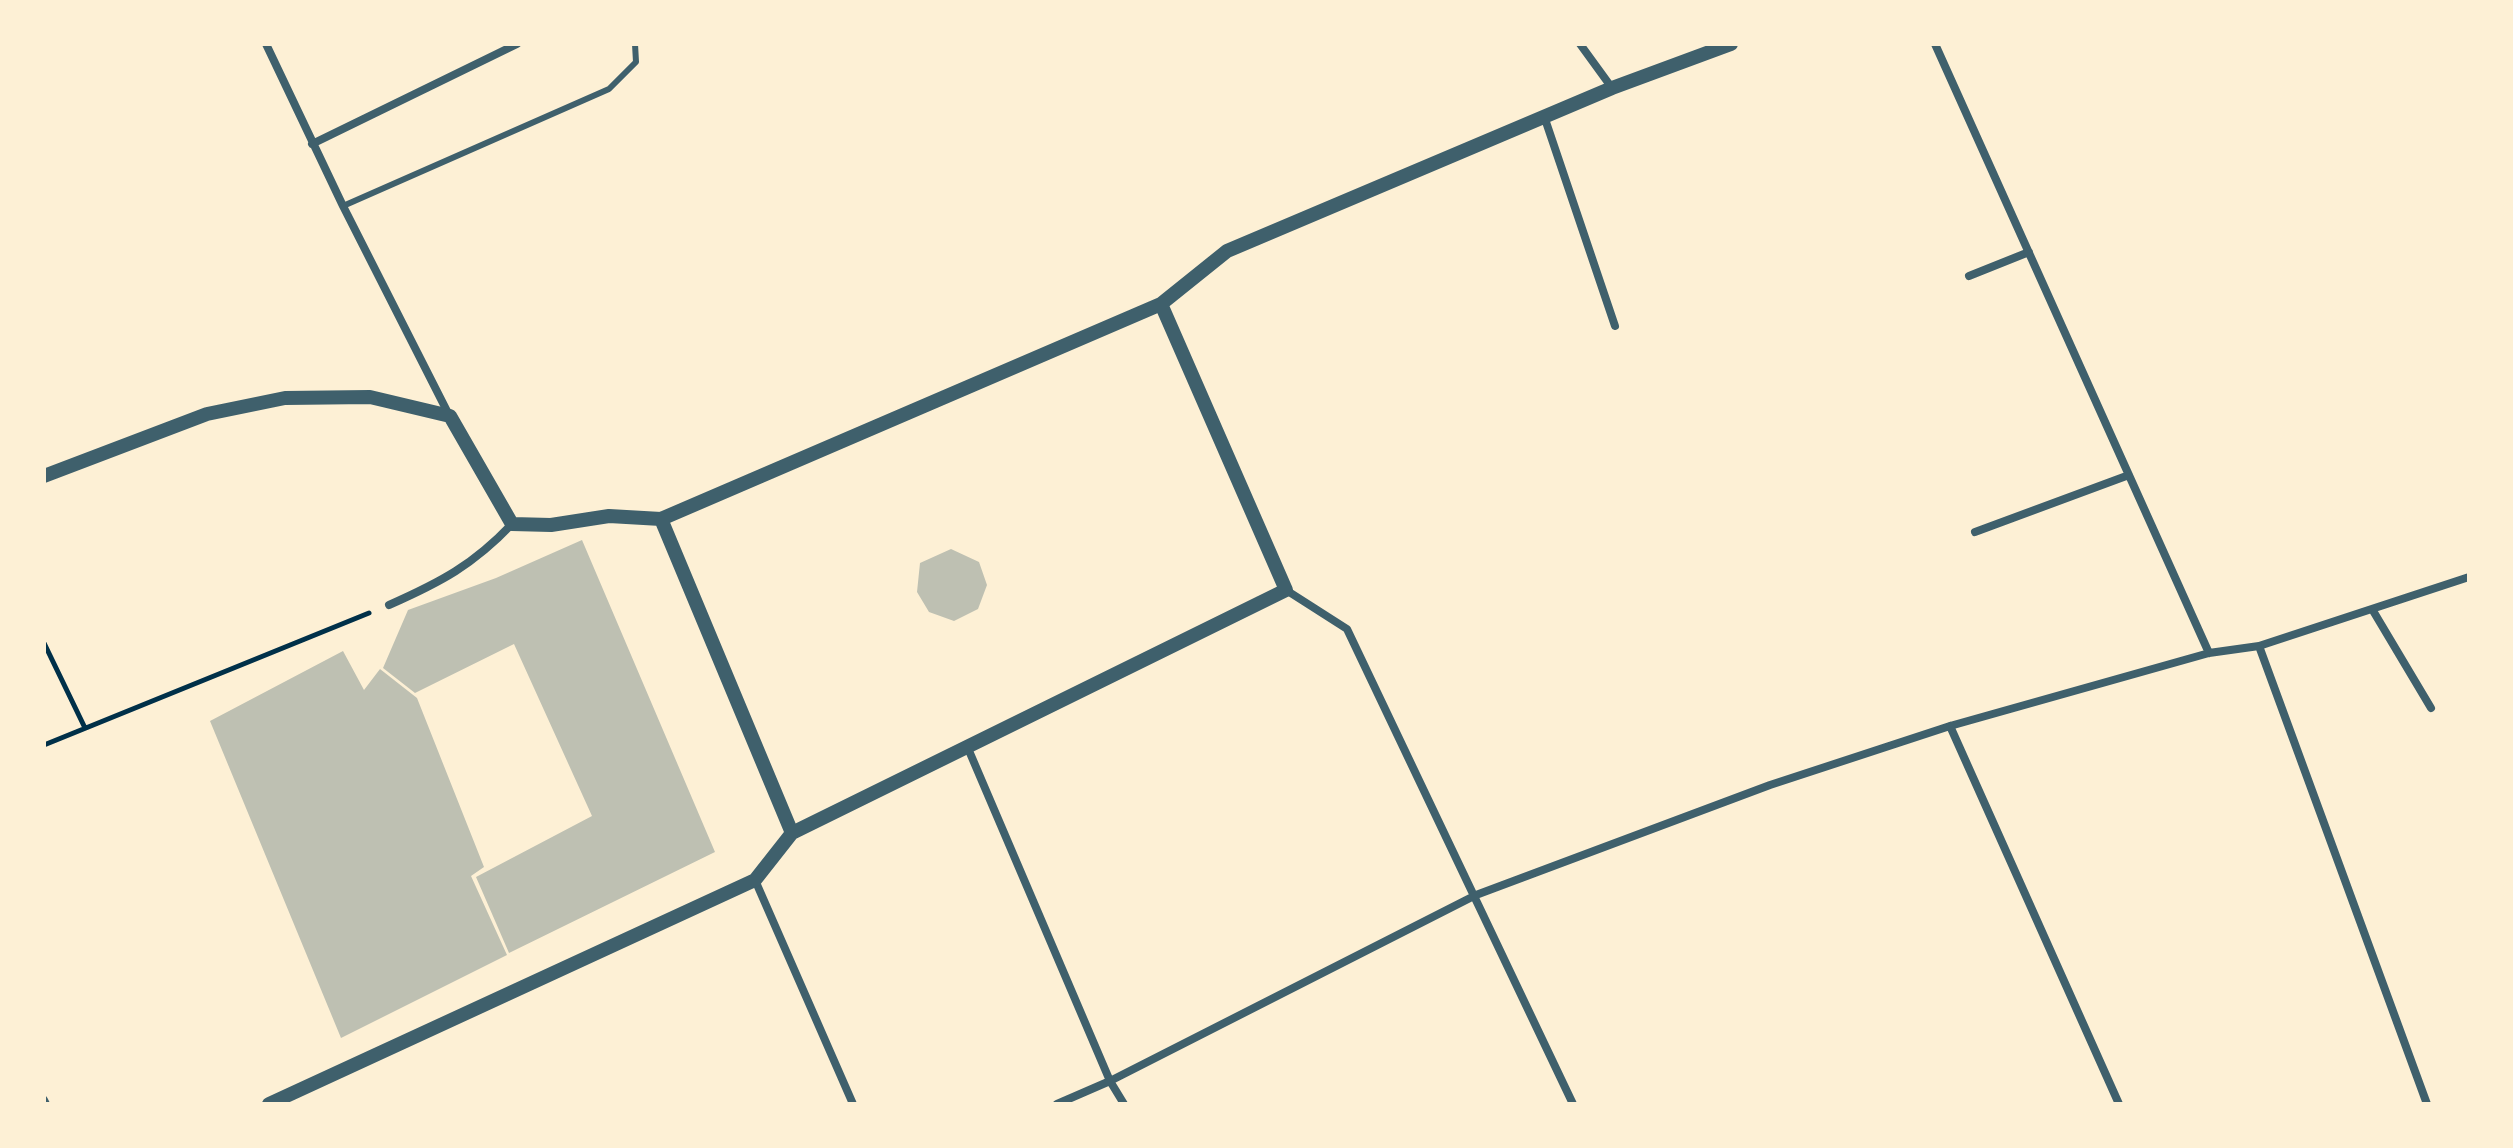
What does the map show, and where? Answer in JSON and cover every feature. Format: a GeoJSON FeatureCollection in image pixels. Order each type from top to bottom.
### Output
{"type":"FeatureCollection","features":[{"type":"Feature","properties":{"kind":"street"},"geometry":{"type":"LineString","coordinates":[[266,44],[312,144],[450,416],[512,524]]}},
{"type":"Feature","properties":{"kind":"street"},"geometry":{"type":"LineString","coordinates":[[312,144],[517,44]]}},
{"type":"Feature","properties":{"kind":"street"},"geometry":{"type":"LineString","coordinates":[[1580,44],[1612,88]]}},
{"type":"Feature","properties":{"kind":"street"},"geometry":{"type":"LineString","coordinates":[[389,605],[446,580],[483,555],[512,524],[551,525],[609,516],[661,519],[1161,304],[1227,251],[1612,88],[1731,44]]}},
{"type":"Feature","properties":{"kind":"street"},"geometry":{"type":"LineString","coordinates":[[1935,44],[2209,653]]}},
{"type":"Feature","properties":{"kind":"street"},"geometry":{"type":"LineString","coordinates":[[1544,116],[1615,326]]}},
{"type":"Feature","properties":{"kind":"street"},"geometry":{"type":"LineString","coordinates":[[1969,276],[2029,252]]}},
{"type":"Feature","properties":{"kind":"street"},"geometry":{"type":"LineString","coordinates":[[1161,304],[1286,590],[1347,629],[1573,1104]]}},
{"type":"Feature","properties":{"kind":"street"},"geometry":{"type":"LineString","coordinates":[[44,476],[207,414],[285,398],[370,397],[450,416]]}},
{"type":"Feature","properties":{"kind":"street"},"geometry":{"type":"LineString","coordinates":[[1975,532],[2129,475]]}},
{"type":"Feature","properties":{"kind":"street"},"geometry":{"type":"LineString","coordinates":[[661,519],[792,833]]}},
{"type":"Feature","properties":{"kind":"street"},"geometry":{"type":"LineString","coordinates":[[1057,1104],[1110,1081],[1476,895],[1770,785],[1950,726],[2209,653],[2259,646],[2469,577]]}},
{"type":"Feature","properties":{"kind":"street"},"geometry":{"type":"LineString","coordinates":[[269,1104],[755,880],[792,833],[1286,590]]}},
{"type":"Feature","properties":{"kind":"street"},"geometry":{"type":"LineString","coordinates":[[2372,609],[2431,708]]}},
{"type":"Feature","properties":{"kind":"street"},"geometry":{"type":"LineString","coordinates":[[2259,646],[2427,1104]]}},
{"type":"Feature","properties":{"kind":"street"},"geometry":{"type":"LineString","coordinates":[[1950,726],[2119,1104]]}},
{"type":"Feature","properties":{"kind":"street"},"geometry":{"type":"LineString","coordinates":[[967,745],[1110,1081],[1124,1104]]}},
{"type":"Feature","properties":{"kind":"street"},"geometry":{"type":"LineString","coordinates":[[755,880],[853,1104]]}},
{"type":"Feature","properties":{"kind":"lane"},"geometry":{"type":"LineString","coordinates":[[343,206],[609,89],[636,62],[635,44]]}},
{"type":"Feature","properties":{"kind":"path"},"geometry":{"type":"LineString","coordinates":[[44,745],[389,605]]}},
{"type":"Feature","properties":{"kind":"path"},"geometry":{"type":"LineString","coordinates":[[44,643],[85,728]]}},
{"type":"Feature","properties":{"kind":"building"},"geometry":{"type":"Polygon","coordinates":[[[582,540],[715,852],[509,953],[476,877],[592,816],[514,644],[415,693],[383,668],[408,610],[496,578],[582,540]]]}},
{"type":"Feature","properties":{"kind":"building"},"geometry":{"type":"Polygon","coordinates":[[[951,549],[979,562],[987,585],[978,609],[954,621],[929,612],[917,592],[920,563],[951,549]]]}},
{"type":"Feature","properties":{"kind":"building"},"geometry":{"type":"Polygon","coordinates":[[[343,651],[364,690],[380,669],[417,698],[484,867],[471,876],[507,955],[341,1038],[210,721],[343,651]]]}}]}
